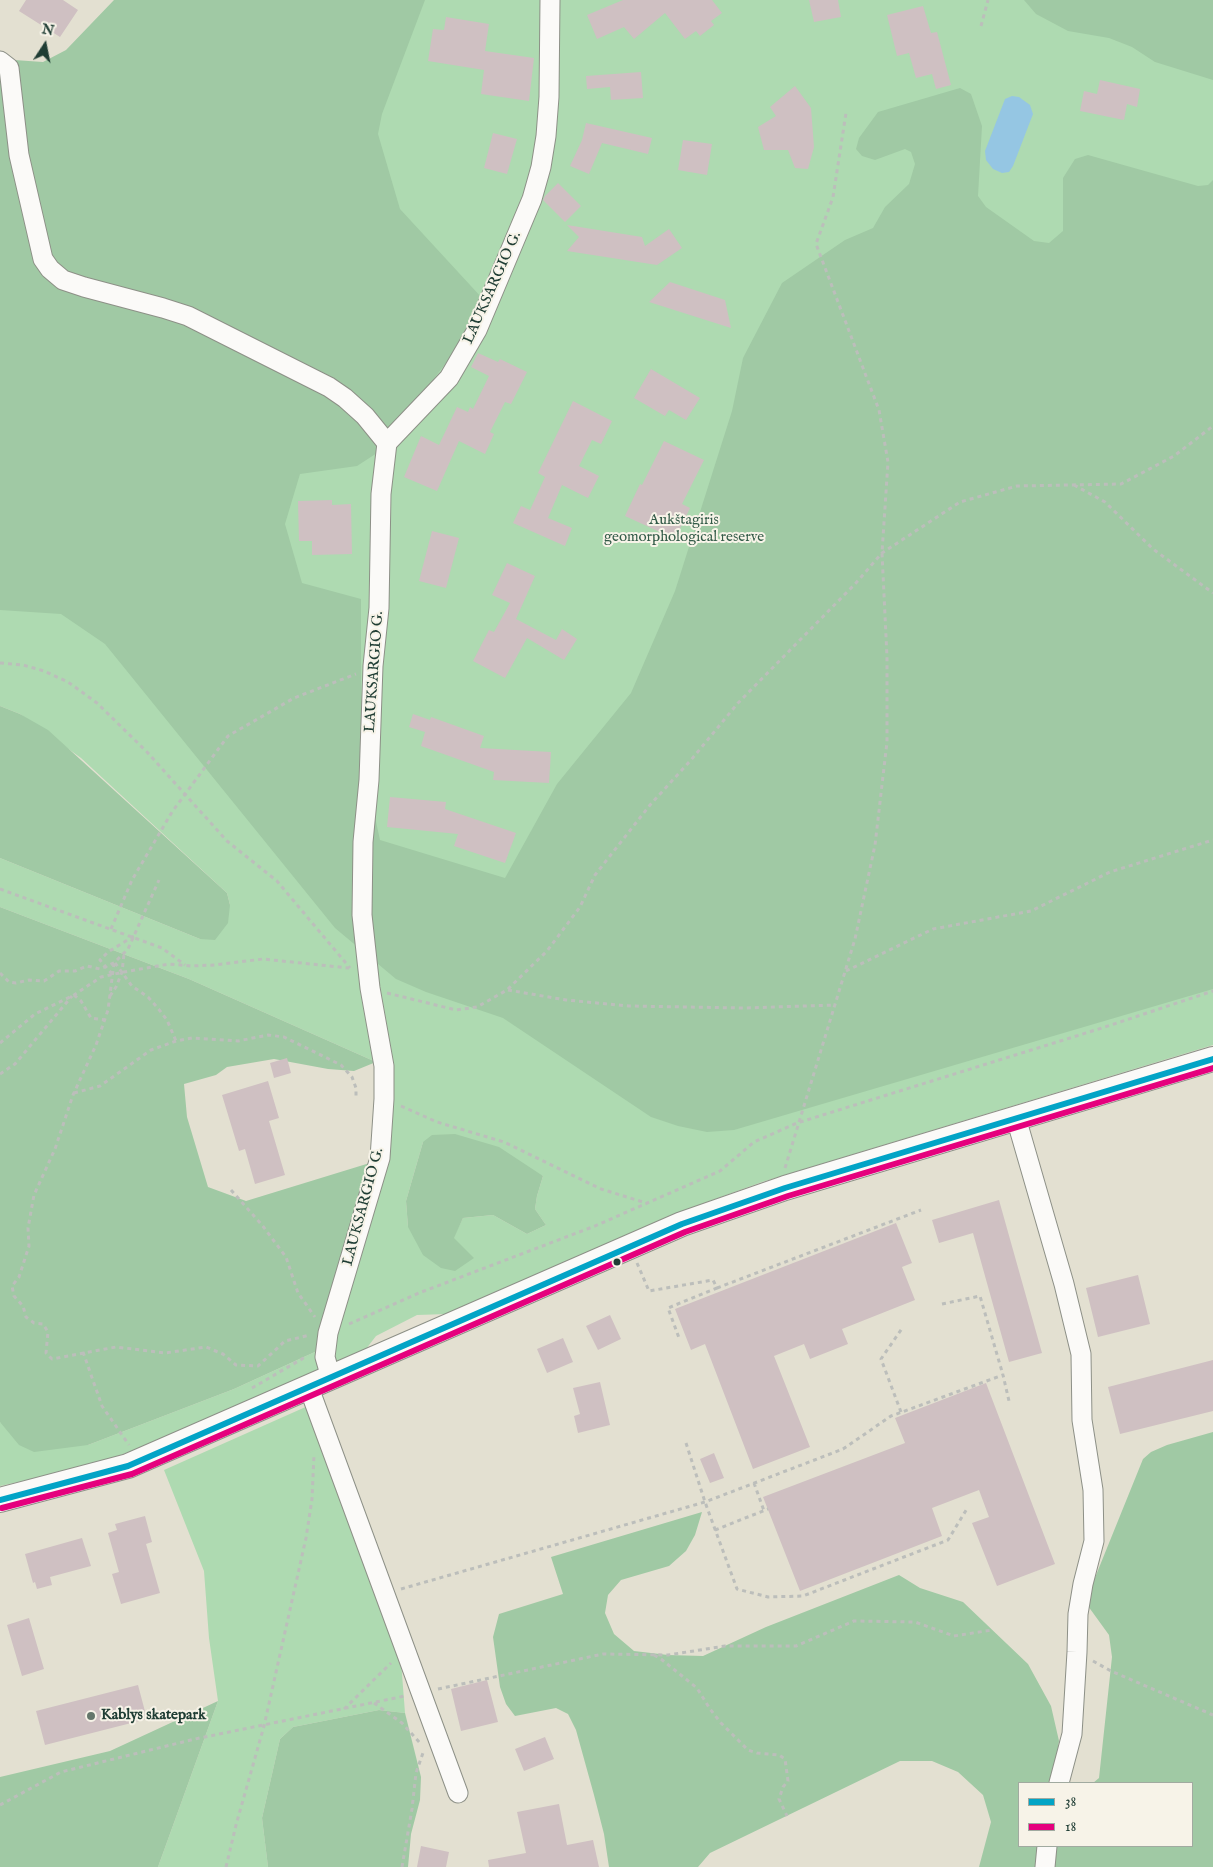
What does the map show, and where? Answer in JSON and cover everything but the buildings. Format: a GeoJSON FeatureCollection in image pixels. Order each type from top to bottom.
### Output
{"type":"FeatureCollection","features":[{"type":"Feature","properties":{"kind":"main road"},"geometry":{"type":"LineString","coordinates":[[0,1500],[128,1466],[682,1224],[785,1188],[1213,1059]]}},
{"type":"Feature","properties":{"kind":"street","name":"LAUKSARGIO G."},"geometry":{"type":"LineString","coordinates":[[331,1378],[325,1357],[328,1333],[380,1158],[384,1099],[384,1066],[370,988],[362,915],[363,842],[369,780],[373,666],[379,608],[381,494],[387,443],[450,378],[477,330],[532,199],[541,167],[546,136],[549,97],[550,0]]}},
{"type":"Feature","properties":{"kind":"street"},"geometry":{"type":"LineString","coordinates":[[0,61],[10,68],[19,155],[43,259],[50,270],[64,280],[84,288],[188,316],[329,388],[345,398],[365,416],[387,443]]}},
{"type":"Feature","properties":{"kind":"street"},"geometry":{"type":"LineString","coordinates":[[1016,1118],[1064,1284],[1082,1354],[1082,1420],[1093,1490],[1094,1541],[1083,1584],[1078,1614],[1072,1734],[1059,1782]]}},
{"type":"Feature","properties":{"kind":"street"},"geometry":{"type":"LineString","coordinates":[[309,1388],[458,1793]]}},
{"type":"Feature","properties":{"kind":"street"},"geometry":{"type":"LineString","coordinates":[[1045,1867],[1047,1847]]}},
{"type":"Feature","properties":{"kind":"path"},"geometry":{"type":"LineString","coordinates":[[981,26],[988,0]]}},
{"type":"Feature","properties":{"kind":"path"},"geometry":{"type":"LineString","coordinates":[[785,1188],[784,1171],[855,939],[875,845],[887,742],[887,657],[882,553],[888,462],[879,410],[816,244],[833,197],[846,114]]}},
{"type":"Feature","properties":{"kind":"path"},"geometry":{"type":"LineString","coordinates":[[0,663],[23,665],[68,682],[97,704],[147,752],[227,841],[277,881],[350,968],[370,988],[456,1010],[477,1007],[507,990],[547,951],[580,907],[596,875],[650,805],[691,760],[738,703],[849,591],[882,553],[960,502],[1017,486],[1120,484],[1174,456],[1213,426]]}},
{"type":"Feature","properties":{"kind":"path"},"geometry":{"type":"LineString","coordinates":[[1073,485],[1105,502],[1153,549],[1213,592]]}},
{"type":"Feature","properties":{"kind":"path"},"geometry":{"type":"LineString","coordinates":[[111,929],[132,880],[172,812],[228,736],[294,698],[336,683],[373,666]]}},
{"type":"Feature","properties":{"kind":"path"},"geometry":{"type":"LineString","coordinates":[[846,971],[933,929],[1031,911],[1110,872],[1213,840]]}},
{"type":"Feature","properties":{"kind":"path"},"geometry":{"type":"LineString","coordinates":[[0,973],[9,982],[44,981],[59,971],[75,971],[87,966],[100,969],[114,962],[128,949],[158,880]]}},
{"type":"Feature","properties":{"kind":"path"},"geometry":{"type":"LineString","coordinates":[[0,888],[134,936],[162,948],[186,966]]}},
{"type":"Feature","properties":{"kind":"path"},"geometry":{"type":"LineString","coordinates":[[113,975],[100,960],[108,952],[134,936]]}},
{"type":"Feature","properties":{"kind":"path"},"geometry":{"type":"LineString","coordinates":[[110,996],[122,972],[124,953]]}},
{"type":"Feature","properties":{"kind":"path"},"geometry":{"type":"LineString","coordinates":[[0,1043],[35,1014],[74,995],[101,977],[122,972],[169,964],[186,966],[234,964],[263,959],[350,968]]}},
{"type":"Feature","properties":{"kind":"path"},"geometry":{"type":"LineString","coordinates":[[114,962],[132,986],[158,1007],[167,1020],[176,1041]]}},
{"type":"Feature","properties":{"kind":"path"},"geometry":{"type":"LineString","coordinates":[[114,962],[105,1020],[74,1094],[55,1149],[34,1195],[28,1228],[29,1246],[19,1278],[12,1286],[14,1296],[23,1306],[26,1316],[34,1323],[43,1324],[48,1332],[46,1353],[52,1359],[116,1347],[165,1354],[206,1347],[223,1354],[236,1365],[258,1366],[285,1342],[305,1335],[328,1333],[419,1293],[595,1226],[720,1171],[754,1142],[798,1123],[1102,1028],[1213,991]]}},
{"type":"Feature","properties":{"kind":"path"},"geometry":{"type":"LineString","coordinates":[[507,990],[566,1000],[629,1006],[744,1008],[836,1004]]}},
{"type":"Feature","properties":{"kind":"path"},"geometry":{"type":"LineString","coordinates":[[74,995],[81,1001],[91,1018],[105,1020]]}},
{"type":"Feature","properties":{"kind":"path"},"geometry":{"type":"LineString","coordinates":[[0,1074],[15,1064],[74,995]]}},
{"type":"Feature","properties":{"kind":"path"},"geometry":{"type":"LineString","coordinates":[[74,1094],[100,1086],[151,1050],[176,1041],[192,1038],[238,1041],[268,1035],[284,1037],[341,1065],[352,1077],[356,1088],[356,1098]]}},
{"type":"Feature","properties":{"kind":"path"},"geometry":{"type":"LineString","coordinates":[[384,1099],[437,1122],[504,1142],[601,1189],[647,1203]]}},
{"type":"Feature","properties":{"kind":"path"},"geometry":{"type":"LineString","coordinates":[[230,1190],[262,1225],[286,1257],[298,1293],[328,1333]]}},
{"type":"Feature","properties":{"kind":"path"},"geometry":{"type":"LineString","coordinates":[[679,1338],[668,1308],[921,1210]]}},
{"type":"Feature","properties":{"kind":"path"},"geometry":{"type":"LineString","coordinates":[[627,1248],[642,1273],[649,1291],[713,1280],[717,1288]]}},
{"type":"Feature","properties":{"kind":"path"},"geometry":{"type":"LineString","coordinates":[[942,1304],[980,1296],[1009,1401]]}},
{"type":"Feature","properties":{"kind":"path"},"geometry":{"type":"LineString","coordinates":[[901,1412],[881,1359],[903,1327]]}},
{"type":"Feature","properties":{"kind":"path"},"geometry":{"type":"LineString","coordinates":[[247,1391],[310,1355],[328,1333]]}},
{"type":"Feature","properties":{"kind":"path"},"geometry":{"type":"LineString","coordinates":[[83,1352],[102,1406],[129,1446]]}},
{"type":"Feature","properties":{"kind":"path"},"geometry":{"type":"LineString","coordinates":[[384,1593],[705,1502],[843,1449],[891,1416],[1003,1374]]}},
{"type":"Feature","properties":{"kind":"path"},"geometry":{"type":"LineString","coordinates":[[121,1449],[138,1442]]}},
{"type":"Feature","properties":{"kind":"path"},"geometry":{"type":"LineString","coordinates":[[686,1443],[705,1502],[738,1590],[768,1597],[803,1596],[948,1540],[968,1507]]}},
{"type":"Feature","properties":{"kind":"path"},"geometry":{"type":"LineString","coordinates":[[226,1867],[264,1726],[306,1538],[312,1499],[314,1454]]}},
{"type":"Feature","properties":{"kind":"path"},"geometry":{"type":"LineString","coordinates":[[715,1530],[766,1510],[754,1483]]}},
{"type":"Feature","properties":{"kind":"path"},"geometry":{"type":"LineString","coordinates":[[0,1805],[61,1772],[195,1739],[603,1654],[668,1655],[725,1646],[796,1646],[854,1621],[915,1622],[954,1636],[992,1630]]}},
{"type":"Feature","properties":{"kind":"path"},"geometry":{"type":"LineString","coordinates":[[343,1709],[388,1667],[404,1646]]}},
{"type":"Feature","properties":{"kind":"path"},"geometry":{"type":"LineString","coordinates":[[1077,1652],[1112,1671],[1213,1715]]}},
{"type":"Feature","properties":{"kind":"path"},"geometry":{"type":"LineString","coordinates":[[653,1655],[661,1659],[697,1688],[721,1723],[748,1750],[778,1755],[785,1759],[788,1781],[783,1787],[779,1799],[787,1816]]}},
{"type":"Feature","properties":{"kind":"path"},"geometry":{"type":"LineString","coordinates":[[374,1703],[402,1723],[424,1749],[416,1773],[402,1867]]}},
{"type":"Feature","properties":{"kind":"green space","name":"Aukštagiris geomorphological reserve"},"geometry":{"type":"Polygon","coordinates":[[[114,0],[425,0],[382,114],[378,134],[400,209],[482,298],[455,351],[377,453],[357,466],[300,474],[285,524],[302,583],[361,599],[361,753],[380,840],[505,878],[557,784],[631,693],[675,591],[732,411],[743,358],[782,283],[845,240],[873,228],[885,207],[909,184],[915,164],[911,152],[905,149],[875,160],[862,156],[856,149],[859,138],[878,112],[960,88],[971,94],[982,126],[978,196],[986,207],[1034,241],[1049,243],[1063,231],[1063,178],[1075,159],[1088,155],[1198,186],[1208,185],[1213,180],[1213,989],[734,1130],[707,1132],[678,1126],[651,1117],[503,1018],[426,992],[396,979],[335,928],[105,644],[61,614],[0,610],[0,59],[43,62],[66,50],[114,0]]]}},
{"type":"Feature","properties":{"kind":"green space","name":"Aukštagiris geomorphological reserve"},"geometry":{"type":"Polygon","coordinates":[[[115,0],[1213,0],[1213,1045],[762,1182],[688,1209],[447,1314],[417,1315],[376,1336],[366,1349],[142,1447],[104,1461],[0,1486],[0,1422],[88,1445],[234,1389],[317,1351],[373,1162],[376,1062],[189,979],[0,907],[0,858],[200,939],[230,905],[227,893],[81,758],[20,714],[0,706],[0,90],[63,76],[115,0]],[[423,1142],[406,1201],[408,1227],[453,1238],[463,1218],[493,1215],[527,1234],[546,1225],[535,1209],[543,1176],[423,1142]]]}},
{"type":"Feature","properties":{"kind":"green space"},"geometry":{"type":"Polygon","coordinates":[[[1024,0],[1213,0],[1213,80],[1155,62],[1132,47],[1109,38],[1068,31],[1036,14],[1024,0]]]}},
{"type":"Feature","properties":{"kind":"green space"},"geometry":{"type":"Polygon","coordinates":[[[0,706],[20,714],[48,730],[227,893],[230,905],[228,923],[215,940],[200,939],[0,858],[0,706]]]}},
{"type":"Feature","properties":{"kind":"green space"},"geometry":{"type":"Polygon","coordinates":[[[0,907],[189,979],[376,1062],[354,1071],[328,1069],[274,1059],[227,1067],[216,1075],[184,1084],[187,1117],[208,1187],[246,1201],[373,1162],[317,1351],[234,1389],[88,1445],[34,1452],[19,1445],[0,1422],[0,907]]]}},
{"type":"Feature","properties":{"kind":"green space"},"geometry":{"type":"Polygon","coordinates":[[[455,1134],[499,1147],[543,1176],[535,1209],[546,1225],[527,1234],[493,1215],[463,1218],[454,1238],[474,1258],[455,1271],[441,1268],[423,1255],[408,1227],[406,1201],[423,1142],[432,1135],[455,1134]]]}},
{"type":"Feature","properties":{"kind":"green space"},"geometry":{"type":"Polygon","coordinates":[[[310,1405],[401,1661],[405,1713],[379,1710],[293,1727],[280,1739],[262,1818],[268,1867],[158,1867],[218,1701],[209,1638],[204,1571],[164,1470],[310,1405]]]}},
{"type":"Feature","properties":{"kind":"green space"},"geometry":{"type":"Polygon","coordinates":[[[1213,1432],[1213,1867],[979,1867],[991,1822],[983,1795],[958,1772],[932,1761],[900,1761],[710,1853],[698,1867],[609,1867],[604,1834],[594,1795],[576,1730],[568,1714],[556,1708],[515,1716],[506,1704],[500,1687],[493,1637],[499,1614],[563,1594],[551,1557],[702,1512],[695,1535],[686,1551],[669,1566],[621,1580],[608,1595],[605,1613],[614,1634],[634,1651],[668,1655],[703,1656],[766,1627],[899,1575],[920,1588],[963,1602],[1028,1664],[1051,1706],[1059,1741],[1053,1780],[1057,1782],[1018,1782],[1018,1847],[1193,1847],[1193,1782],[1094,1782],[1099,1778],[1112,1657],[1109,1635],[1088,1606],[1090,1590],[1143,1459],[1151,1452],[1167,1445],[1213,1432]]]}},
{"type":"Feature","properties":{"kind":"green space"},"geometry":{"type":"Polygon","coordinates":[[[218,1701],[158,1867],[0,1867],[0,1777],[110,1751],[218,1701]]]}},
{"type":"Feature","properties":{"kind":"green space"},"geometry":{"type":"Polygon","coordinates":[[[379,1710],[405,1713],[421,1777],[420,1800],[411,1834],[408,1867],[268,1867],[262,1818],[280,1739],[293,1727],[379,1710]]]}},
{"type":"Feature","properties":{"kind":"water"},"geometry":{"type":"Polygon","coordinates":[[[1012,96],[1019,97],[1030,105],[1033,114],[1013,166],[1009,172],[1002,173],[993,169],[986,160],[985,151],[1005,99],[1012,96]]]}},
{"type":"Feature","properties":{"kind":"transit line","name":"38"},"geometry":{"type":"LineString","coordinates":[[0,1500],[128,1466],[682,1224],[785,1188],[1213,1059]]}},
{"type":"Feature","properties":{"kind":"transit line","name":"18"},"geometry":{"type":"LineString","coordinates":[[2,1508],[132,1474],[685,1232],[788,1196],[1213,1068]]}},
{"type":"Feature","properties":{"kind":"place","name":"Kablys skatepark"},"geometry":{"type":"Point","coordinates":[91,1716]}}]}
